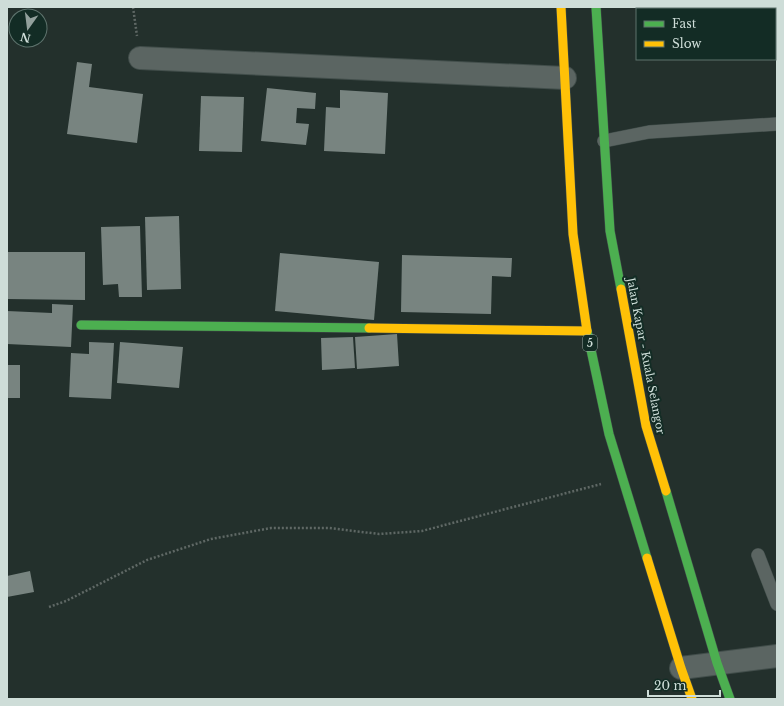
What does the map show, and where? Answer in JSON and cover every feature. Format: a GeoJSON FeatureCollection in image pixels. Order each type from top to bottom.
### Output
{"type":"FeatureCollection","features":[{"type":"Feature","properties":{"kind":"main road","name":"5"},"geometry":{"type":"LineString","coordinates":[[560,7],[574,234],[587,331],[609,434],[681,668],[692,699]]}},
{"type":"Feature","properties":{"kind":"main road","name":"Jalan Kapar - Kuala Selangor"},"geometry":{"type":"LineString","coordinates":[[596,7],[610,231],[646,426],[717,663],[730,699]]}},
{"type":"Feature","properties":{"kind":"main road"},"geometry":{"type":"LineString","coordinates":[[81,325],[587,331]]}},
{"type":"Feature","properties":{"kind":"street"},"geometry":{"type":"LineString","coordinates":[[140,58],[564,78]]}},
{"type":"Feature","properties":{"kind":"street"},"geometry":{"type":"LineString","coordinates":[[681,668],[777,656]]}},
{"type":"Feature","properties":{"kind":"lane"},"geometry":{"type":"LineString","coordinates":[[604,141],[648,132],[777,124]]}},
{"type":"Feature","properties":{"kind":"lane"},"geometry":{"type":"LineString","coordinates":[[758,555],[777,604]]}},
{"type":"Feature","properties":{"kind":"path"},"geometry":{"type":"LineString","coordinates":[[133,7],[140,58]]}},
{"type":"Feature","properties":{"kind":"path"},"geometry":{"type":"LineString","coordinates":[[49,607],[66,601],[147,560],[211,539],[271,528],[329,528],[378,534],[422,531],[623,479]]}},
{"type":"Feature","properties":{"kind":"shaded area"},"geometry":{"type":"Polygon","coordinates":[[[655,7],[719,7],[714,8],[655,7]]]}},
{"type":"Feature","properties":{"kind":"building"},"geometry":{"type":"Polygon","coordinates":[[[77,62],[92,64],[89,87],[143,94],[137,143],[67,134],[77,62]]]}},
{"type":"Feature","properties":{"kind":"building"},"geometry":{"type":"Polygon","coordinates":[[[267,88],[316,93],[315,109],[297,108],[296,123],[309,124],[306,145],[261,141],[267,88]]]}},
{"type":"Feature","properties":{"kind":"building"},"geometry":{"type":"Polygon","coordinates":[[[340,90],[388,93],[385,154],[324,151],[326,107],[340,108],[340,90]]]}},
{"type":"Feature","properties":{"kind":"building"},"geometry":{"type":"Polygon","coordinates":[[[201,96],[244,97],[242,152],[199,151],[201,96]]]}},
{"type":"Feature","properties":{"kind":"building"},"geometry":{"type":"Polygon","coordinates":[[[179,216],[181,289],[147,290],[145,217],[179,216]]]}},
{"type":"Feature","properties":{"kind":"building"},"geometry":{"type":"Polygon","coordinates":[[[140,226],[142,297],[119,297],[118,284],[103,285],[101,227],[140,226]]]}},
{"type":"Feature","properties":{"kind":"building"},"geometry":{"type":"Polygon","coordinates":[[[7,252],[85,252],[85,300],[7,299],[7,252]]]}},
{"type":"Feature","properties":{"kind":"building"},"geometry":{"type":"Polygon","coordinates":[[[280,253],[379,262],[374,320],[275,311],[280,253]]]}},
{"type":"Feature","properties":{"kind":"building"},"geometry":{"type":"Polygon","coordinates":[[[402,255],[512,258],[511,277],[492,276],[491,314],[401,312],[402,255]]]}},
{"type":"Feature","properties":{"kind":"building"},"geometry":{"type":"Polygon","coordinates":[[[52,304],[73,305],[71,347],[7,344],[7,311],[52,313],[52,304]]]}},
{"type":"Feature","properties":{"kind":"building"},"geometry":{"type":"Polygon","coordinates":[[[397,334],[399,366],[357,369],[355,337],[397,334]]]}},
{"type":"Feature","properties":{"kind":"building"},"geometry":{"type":"Polygon","coordinates":[[[353,337],[355,368],[322,370],[321,338],[353,337]]]}},
{"type":"Feature","properties":{"kind":"building"},"geometry":{"type":"Polygon","coordinates":[[[89,342],[114,343],[111,399],[69,397],[71,353],[89,354],[89,342]]]}},
{"type":"Feature","properties":{"kind":"building"},"geometry":{"type":"Polygon","coordinates":[[[120,342],[183,347],[179,388],[117,383],[120,342]]]}},
{"type":"Feature","properties":{"kind":"building"},"geometry":{"type":"Polygon","coordinates":[[[7,365],[20,365],[20,398],[7,398],[7,365]]]}},
{"type":"Feature","properties":{"kind":"building"},"geometry":{"type":"Polygon","coordinates":[[[30,571],[34,592],[7,597],[7,576],[30,571]]]}},
{"type":"Feature","properties":{"kind":"traffic: fast"},"geometry":{"type":"LineString","coordinates":[[596,7],[610,231],[621,289]]}},
{"type":"Feature","properties":{"kind":"traffic: fast"},"geometry":{"type":"LineString","coordinates":[[81,325],[369,328]]}},
{"type":"Feature","properties":{"kind":"traffic: fast"},"geometry":{"type":"LineString","coordinates":[[587,331],[609,434],[647,558]]}},
{"type":"Feature","properties":{"kind":"traffic: fast"},"geometry":{"type":"LineString","coordinates":[[666,491],[717,663],[730,699]]}},
{"type":"Feature","properties":{"kind":"traffic: slow"},"geometry":{"type":"LineString","coordinates":[[561,7],[573,234],[587,331]]}},
{"type":"Feature","properties":{"kind":"traffic: slow"},"geometry":{"type":"LineString","coordinates":[[621,289],[646,426],[666,491]]}},
{"type":"Feature","properties":{"kind":"traffic: slow"},"geometry":{"type":"LineString","coordinates":[[369,328],[587,331]]}},
{"type":"Feature","properties":{"kind":"traffic: slow"},"geometry":{"type":"LineString","coordinates":[[647,558],[692,699]]}}]}
